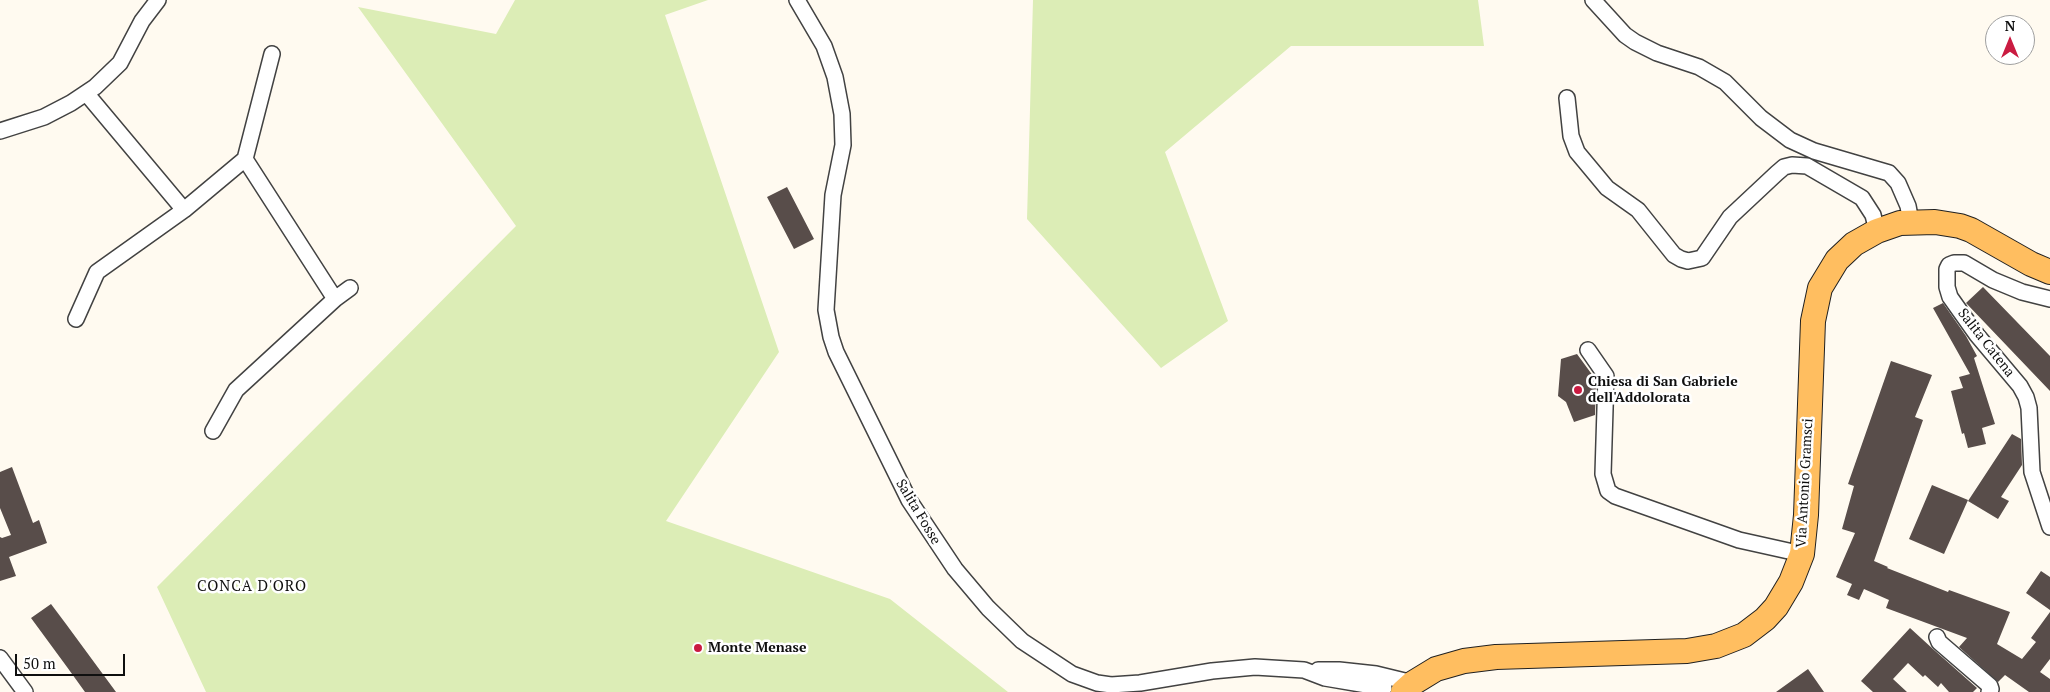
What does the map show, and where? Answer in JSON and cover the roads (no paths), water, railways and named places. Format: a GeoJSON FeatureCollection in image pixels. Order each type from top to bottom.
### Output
{"type":"FeatureCollection","features":[{"type":"Feature","properties":{"kind":"main road","name":"Via Antonio Gramsci"},"geometry":{"type":"LineString","coordinates":[[1400,688],[1443,667],[1479,659],[1687,651],[1716,646],[1744,635],[1765,618],[1784,595],[1802,554],[1806,515],[1813,321],[1816,300],[1822,283],[1837,260],[1854,244],[1877,231],[1911,222],[1935,222],[1960,226],[2030,264],[2050,272]]}},
{"type":"Feature","properties":{"kind":"street"},"geometry":{"type":"LineString","coordinates":[[0,131],[44,117],[86,93],[110,74],[120,63],[142,21],[158,0]]}},
{"type":"Feature","properties":{"kind":"street","name":"Salita Fosse"},"geometry":{"type":"LineString","coordinates":[[797,0],[824,46],[835,77],[842,114],[843,145],[832,195],[826,310],[831,337],[836,352],[909,500],[954,569],[988,608],[1022,641],[1072,674],[1097,683],[1122,685],[1255,667],[1304,670],[1325,678],[1400,688]]}},
{"type":"Feature","properties":{"kind":"street"},"geometry":{"type":"LineString","coordinates":[[1593,0],[1635,42],[1657,53],[1699,67],[1719,78],[1761,118],[1790,140],[1832,157],[1889,173],[1898,183],[1908,206],[1911,222]]}},
{"type":"Feature","properties":{"kind":"street"},"geometry":{"type":"LineString","coordinates":[[76,319],[97,272],[184,210],[245,159],[272,54]]}},
{"type":"Feature","properties":{"kind":"street"},"geometry":{"type":"LineString","coordinates":[[86,93],[184,210]]}},
{"type":"Feature","properties":{"kind":"street"},"geometry":{"type":"LineString","coordinates":[[1567,98],[1571,136],[1577,152],[1607,188],[1638,210],[1674,255],[1681,259],[1688,261],[1702,258],[1730,217],[1777,172],[1784,167],[1792,165],[1807,166],[1862,198],[1873,215],[1877,231]]}},
{"type":"Feature","properties":{"kind":"street"},"geometry":{"type":"LineString","coordinates":[[245,159],[335,299]]}},
{"type":"Feature","properties":{"kind":"street","name":"Salita Catena"},"geometry":{"type":"LineString","coordinates":[[2050,299],[2022,292],[1993,280],[1964,263],[1954,263],[1949,265],[1947,269],[1947,287],[1950,297],[1977,335],[2020,386],[2026,397],[2029,408],[2032,472],[2050,527]]}},
{"type":"Feature","properties":{"kind":"street"},"geometry":{"type":"LineString","coordinates":[[213,431],[236,390],[335,299],[350,288]]}},
{"type":"Feature","properties":{"kind":"street"},"geometry":{"type":"LineString","coordinates":[[1588,350],[1606,376],[1603,474],[1608,491],[1615,496],[1739,540],[1802,554]]}},
{"type":"Feature","properties":{"kind":"street"},"geometry":{"type":"LineString","coordinates":[[1937,637],[1939,642],[1990,686],[1989,692]]}},
{"type":"Feature","properties":{"kind":"street"},"geometry":{"type":"LineString","coordinates":[[0,658],[25,692]]}},
{"type":"Feature","properties":{"kind":"street"},"geometry":{"type":"LineString","coordinates":[[1304,670],[1351,671],[1376,674],[1400,688]]}},
{"type":"Feature","properties":{"kind":"place","name":"Chiesa di San Gabriele dell'Addolorata"},"geometry":{"type":"Point","coordinates":[1578,390]}},
{"type":"Feature","properties":{"kind":"place","name":"Monte Menase"},"geometry":{"type":"Point","coordinates":[698,648]}},
{"type":"Feature","properties":{"kind":"district","name":"CONCA D'ORO"},"geometry":{"type":"Point","coordinates":[252,587]}}]}
